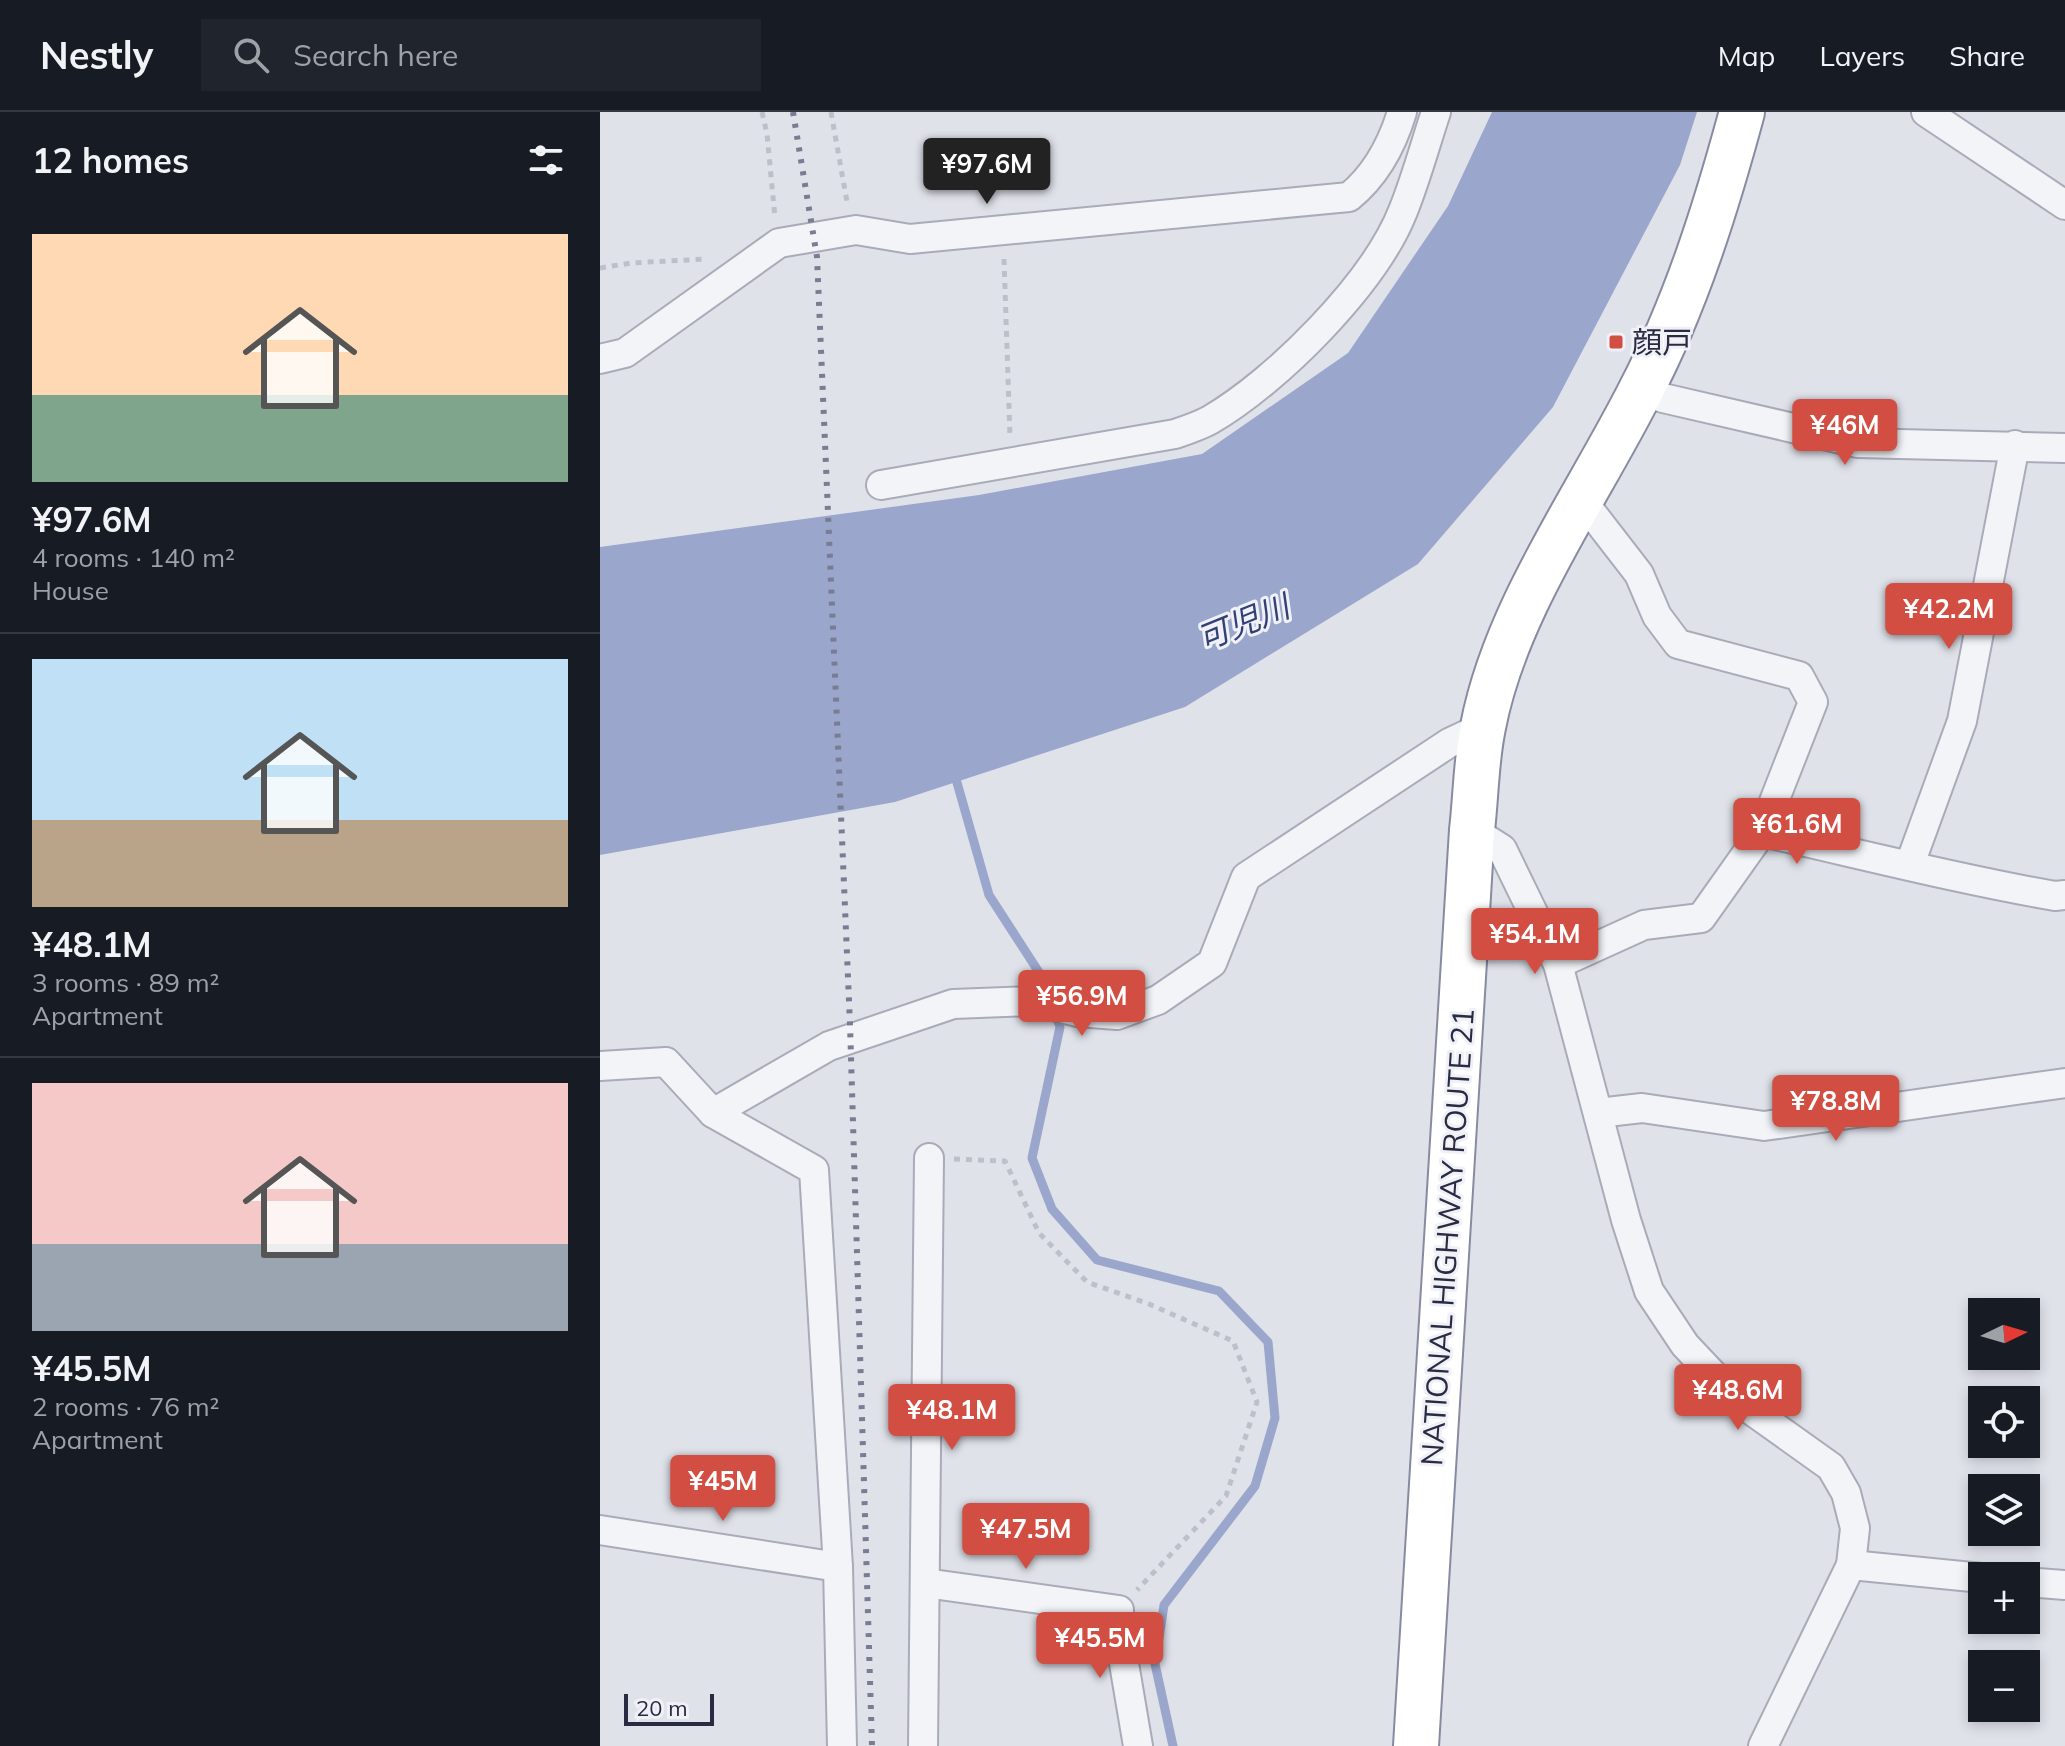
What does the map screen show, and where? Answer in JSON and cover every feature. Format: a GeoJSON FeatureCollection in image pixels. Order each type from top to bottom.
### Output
{"type":"FeatureCollection","features":[{"type":"Feature","properties":{"kind":"highway","name":"NATIONAL HIGHWAY ROUTE 21"},"geometry":{"type":"LineString","coordinates":[[1416,1746],[1472,830],[1483,727],[1506,648],[1573,514],[1641,390],[1683,294],[1717,204],[1742,112]]}},
{"type":"Feature","properties":{"kind":"street"},"geometry":{"type":"LineString","coordinates":[[600,359],[625,353],[779,243],[856,230],[910,239],[1349,197],[1368,181],[1396,134],[1402,112]]}},
{"type":"Feature","properties":{"kind":"street"},"geometry":{"type":"LineString","coordinates":[[881,485],[1175,434],[1206,423],[1242,400],[1306,343],[1376,259],[1403,213],[1436,112]]}},
{"type":"Feature","properties":{"kind":"street"},"geometry":{"type":"LineString","coordinates":[[1926,112],[2065,205]]}},
{"type":"Feature","properties":{"kind":"street"},"geometry":{"type":"LineString","coordinates":[[1641,390],[1663,398],[1858,443],[2065,448]]}},
{"type":"Feature","properties":{"kind":"street"},"geometry":{"type":"LineString","coordinates":[[1910,864],[1962,721],[2015,445]]}},
{"type":"Feature","properties":{"kind":"street"},"geometry":{"type":"LineString","coordinates":[[1558,964],[1644,925],[1701,918],[1762,832],[1813,702],[1799,676],[1678,644],[1657,616],[1639,574],[1573,514]]}},
{"type":"Feature","properties":{"kind":"street"},"geometry":{"type":"LineString","coordinates":[[713,1113],[829,1046],[953,1004],[1033,1001],[1077,1012],[1117,1015],[1158,1000],[1212,963],[1246,877],[1449,743],[1483,727]]}},
{"type":"Feature","properties":{"kind":"street"},"geometry":{"type":"LineString","coordinates":[[1472,830],[1502,849],[1558,964],[1626,1220],[1649,1291],[1685,1345],[1737,1400],[1831,1467],[1846,1493],[1855,1528],[1851,1565],[1763,1746]]}},
{"type":"Feature","properties":{"kind":"street"},"geometry":{"type":"LineString","coordinates":[[1762,832],[1910,864],[1974,882],[2055,896],[2065,895]]}},
{"type":"Feature","properties":{"kind":"street"},"geometry":{"type":"LineString","coordinates":[[602,1063],[666,1062],[713,1113],[814,1170],[838,1567],[842,1746]]}},
{"type":"Feature","properties":{"kind":"street"},"geometry":{"type":"LineString","coordinates":[[1598,1113],[1642,1108],[1764,1126],[2065,1083]]}},
{"type":"Feature","properties":{"kind":"street"},"geometry":{"type":"LineString","coordinates":[[923,1746],[929,1158]]}},
{"type":"Feature","properties":{"kind":"street"},"geometry":{"type":"LineString","coordinates":[[600,1530],[838,1567]]}},
{"type":"Feature","properties":{"kind":"street"},"geometry":{"type":"LineString","coordinates":[[1851,1565],[1968,1577]]}},
{"type":"Feature","properties":{"kind":"street"},"geometry":{"type":"LineString","coordinates":[[925,1583],[1119,1610],[1119,1634],[1138,1746]]}},
{"type":"Feature","properties":{"kind":"street"},"geometry":{"type":"LineString","coordinates":[[2040,1583],[2065,1585]]}},
{"type":"Feature","properties":{"kind":"path"},"geometry":{"type":"LineString","coordinates":[[762,112],[779,243]]}},
{"type":"Feature","properties":{"kind":"path"},"geometry":{"type":"LineString","coordinates":[[831,112],[844,194],[856,230]]}},
{"type":"Feature","properties":{"kind":"path"},"geometry":{"type":"LineString","coordinates":[[1003,230],[1010,436],[1065,453]]}},
{"type":"Feature","properties":{"kind":"path"},"geometry":{"type":"LineString","coordinates":[[600,268],[706,259],[748,265]]}},
{"type":"Feature","properties":{"kind":"path"},"geometry":{"type":"LineString","coordinates":[[929,1158],[1005,1161],[1039,1233],[1087,1282],[1149,1304],[1233,1341],[1257,1402],[1226,1496],[1119,1610]]}},
{"type":"Feature","properties":{"kind":"water","name":"可児川"},"geometry":{"type":"Polygon","coordinates":[[[1492,112],[1697,112],[1680,165],[1553,407],[1418,564],[1185,707],[895,802],[600,855],[600,547],[979,495],[1202,454],[1348,353],[1448,206],[1492,112]]]}},
{"type":"Feature","properties":{"kind":"waterway"},"geometry":{"type":"LineString","coordinates":[[954,772],[989,895],[1042,977],[1050,999]]}},
{"type":"Feature","properties":{"kind":"waterway"},"geometry":{"type":"LineString","coordinates":[[1055,1013],[1060,1027],[1032,1158],[1052,1209],[1097,1260],[1219,1291],[1268,1342],[1275,1418],[1255,1486],[1164,1605],[1155,1664],[1173,1746]]}},
{"type":"Feature","properties":{"kind":"railway"},"geometry":{"type":"LineString","coordinates":[[793,112],[817,257],[850,1024],[872,1746]]}},
{"type":"Feature","properties":{"kind":"place","name":"顔戸"},"geometry":{"type":"Point","coordinates":[1616,342]}}]}
